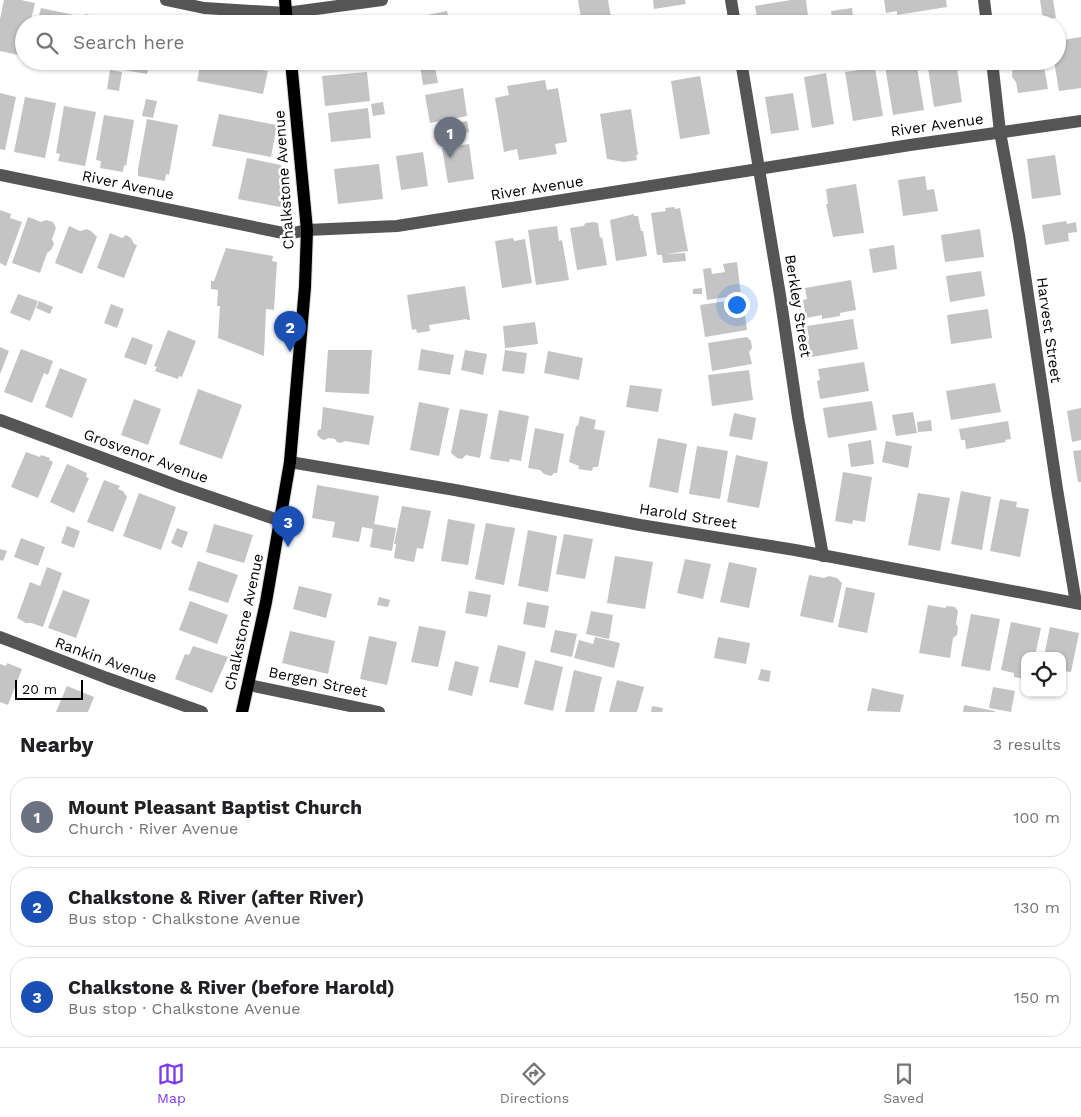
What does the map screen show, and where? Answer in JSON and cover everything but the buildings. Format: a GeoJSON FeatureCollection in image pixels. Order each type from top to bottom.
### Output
{"type":"FeatureCollection","features":[{"type":"Feature","properties":{"kind":"main road"},"geometry":{"type":"LineString","coordinates":[[285,0],[287,15]]}},
{"type":"Feature","properties":{"kind":"main road","name":"Chalkstone Avenue"},"geometry":{"type":"LineString","coordinates":[[242,712],[281,521],[290,462],[305,287],[306,230],[292,70]]}},
{"type":"Feature","properties":{"kind":"street"},"geometry":{"type":"LineString","coordinates":[[166,0],[204,8],[257,15]]}},
{"type":"Feature","properties":{"kind":"street"},"geometry":{"type":"LineString","coordinates":[[307,15],[382,0]]}},
{"type":"Feature","properties":{"kind":"street"},"geometry":{"type":"LineString","coordinates":[[731,0],[734,15]]}},
{"type":"Feature","properties":{"kind":"street"},"geometry":{"type":"LineString","coordinates":[[984,0],[986,15]]}},
{"type":"Feature","properties":{"kind":"street","name":"Berkley Street"},"geometry":{"type":"LineString","coordinates":[[742,70],[798,417],[823,556]]}},
{"type":"Feature","properties":{"kind":"street","name":"Harvest Street"},"geometry":{"type":"LineString","coordinates":[[993,70],[1000,132],[1019,234],[1057,489],[1079,603]]}},
{"type":"Feature","properties":{"kind":"street","name":"River Avenue"},"geometry":{"type":"LineString","coordinates":[[0,175],[288,234],[306,230],[397,226],[1081,121]]}},
{"type":"Feature","properties":{"kind":"street","name":"Grosvenor Avenue"},"geometry":{"type":"LineString","coordinates":[[0,420],[181,488],[281,521]]}},
{"type":"Feature","properties":{"kind":"street","name":"Harold Street"},"geometry":{"type":"LineString","coordinates":[[290,462],[1079,603]]}},
{"type":"Feature","properties":{"kind":"street","name":"Rankin Avenue"},"geometry":{"type":"LineString","coordinates":[[0,637],[202,712]]}},
{"type":"Feature","properties":{"kind":"street","name":"Bergen Street"},"geometry":{"type":"LineString","coordinates":[[249,684],[379,712]]}},
{"type":"Feature","properties":{"kind":"place","name":"Mount Pleasant Baptist Church"},"geometry":{"type":"Point","coordinates":[450,158]}},
{"type":"Feature","properties":{"kind":"place","name":"Chalkstone & River (after River)"},"geometry":{"type":"Point","coordinates":[290,352]}},
{"type":"Feature","properties":{"kind":"place","name":"Chalkstone & River (before Harold)"},"geometry":{"type":"Point","coordinates":[288,547]}}]}
